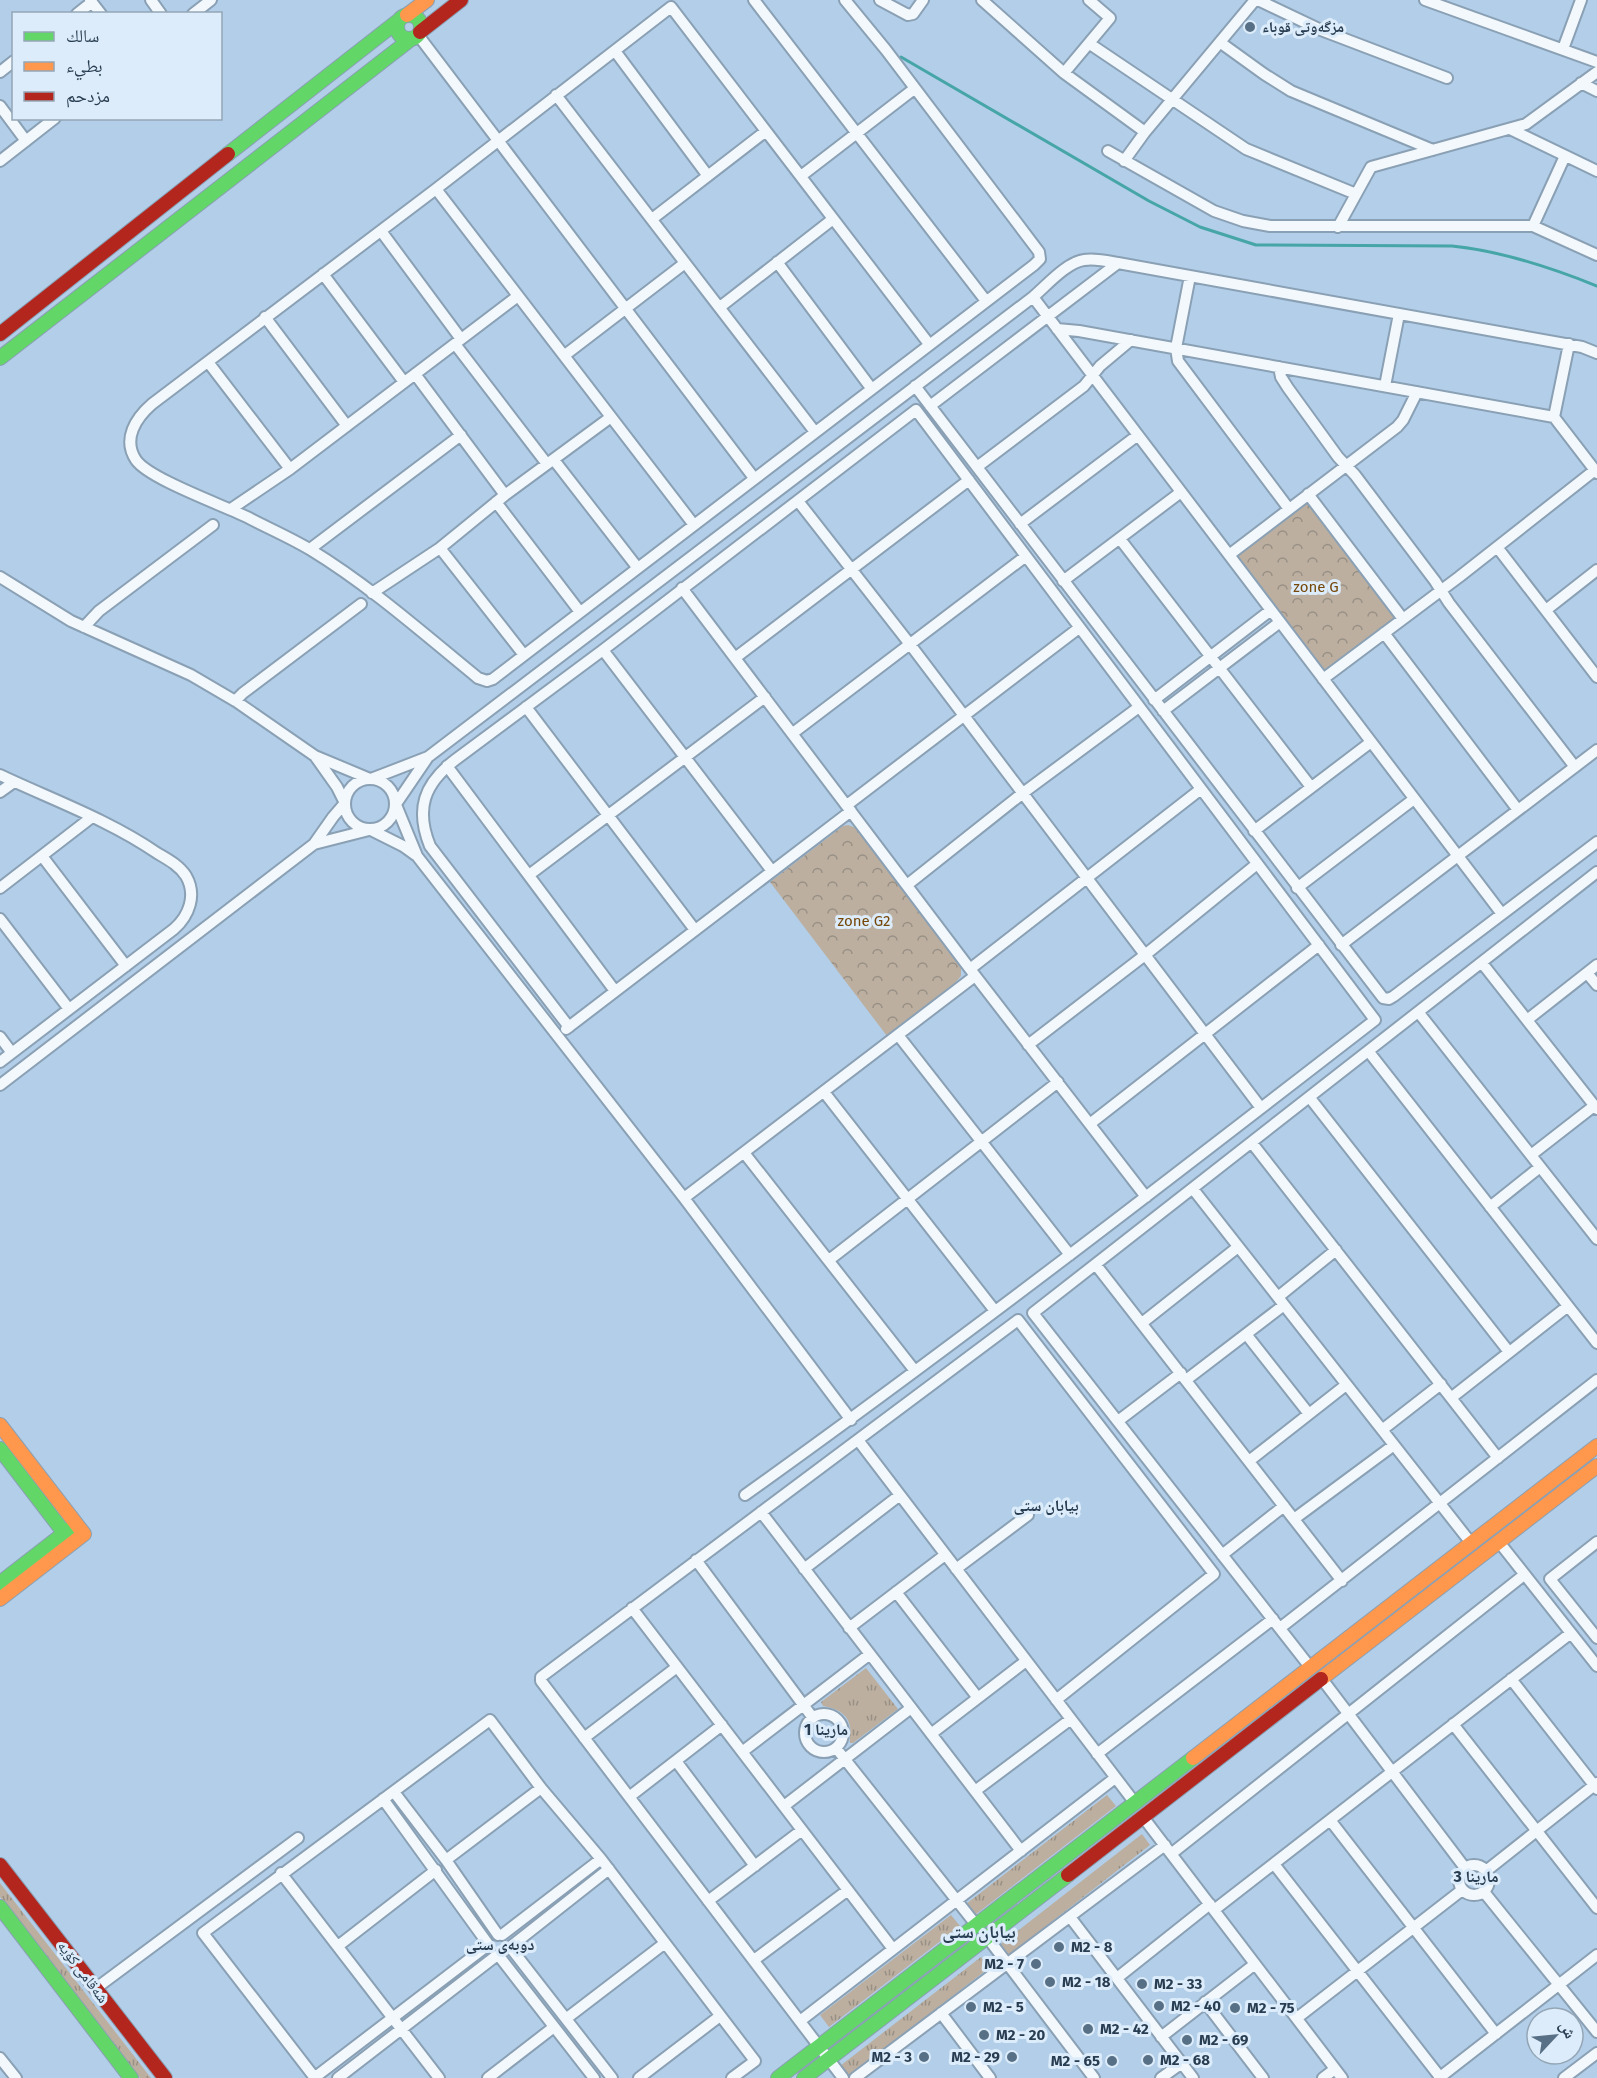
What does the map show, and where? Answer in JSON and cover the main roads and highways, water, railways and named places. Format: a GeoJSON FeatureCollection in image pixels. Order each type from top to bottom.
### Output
{"type":"FeatureCollection","features":[{"type":"Feature","properties":{"kind":"main road"},"geometry":{"type":"LineString","coordinates":[[427,0],[0,336],[5,354],[461,0]]}},
{"type":"Feature","properties":{"kind":"main road"},"geometry":{"type":"LineString","coordinates":[[402,18],[399,34],[403,37],[416,35]]}},
{"type":"Feature","properties":{"kind":"main road"},"geometry":{"type":"LineString","coordinates":[[402,18],[417,18],[421,25],[416,35]]}},
{"type":"Feature","properties":{"kind":"main road"},"geometry":{"type":"LineString","coordinates":[[0,1425],[76,1525],[68,1538],[0,1599]]}},
{"type":"Feature","properties":{"kind":"main road"},"geometry":{"type":"LineString","coordinates":[[778,2078],[1597,1446]]}},
{"type":"Feature","properties":{"kind":"main road"},"geometry":{"type":"LineString","coordinates":[[0,1449],[68,1538]]}},
{"type":"Feature","properties":{"kind":"main road"},"geometry":{"type":"LineString","coordinates":[[804,2078],[1597,1466]]}},
{"type":"Feature","properties":{"kind":"main road"},"geometry":{"type":"LineString","coordinates":[[0,1583],[68,1538]]}},
{"type":"Feature","properties":{"kind":"main road"},"geometry":{"type":"LineString","coordinates":[[1391,1605],[1400,1618]]}},
{"type":"Feature","properties":{"kind":"main road","name":"شەقامی کۆیە"},"geometry":{"type":"LineString","coordinates":[[0,1865],[165,2078]]}},
{"type":"Feature","properties":{"kind":"main road"},"geometry":{"type":"LineString","coordinates":[[1036,1880],[1046,1892]]}},
{"type":"Feature","properties":{"kind":"main road","name":"شەقامی کۆیە"},"geometry":{"type":"LineString","coordinates":[[0,1907],[131,2078]]}},
{"type":"Feature","properties":{"kind":"waterway"},"geometry":{"type":"LineString","coordinates":[[901,57],[1149,201],[1200,227],[1256,245],[1471,248],[1526,261],[1597,286]]}},
{"type":"Feature","properties":{"kind":"place","name":"مزگەوتی قوباء"},"geometry":{"type":"Point","coordinates":[1250,27]}},
{"type":"Feature","properties":{"kind":"place","name":"M2 - 8"},"geometry":{"type":"Point","coordinates":[1059,1947]}},
{"type":"Feature","properties":{"kind":"place","name":"M2 - 7"},"geometry":{"type":"Point","coordinates":[1036,1964]}},
{"type":"Feature","properties":{"kind":"place","name":"M2 - 18"},"geometry":{"type":"Point","coordinates":[1050,1982]}},
{"type":"Feature","properties":{"kind":"place","name":"M2 - 33"},"geometry":{"type":"Point","coordinates":[1142,1984]}},
{"type":"Feature","properties":{"kind":"place","name":"M2 - 40"},"geometry":{"type":"Point","coordinates":[1159,2006]}},
{"type":"Feature","properties":{"kind":"place","name":"M2 - 5"},"geometry":{"type":"Point","coordinates":[971,2007]}},
{"type":"Feature","properties":{"kind":"place","name":"M2 - 75"},"geometry":{"type":"Point","coordinates":[1235,2008]}},
{"type":"Feature","properties":{"kind":"place","name":"M2 - 42"},"geometry":{"type":"Point","coordinates":[1088,2029]}},
{"type":"Feature","properties":{"kind":"place","name":"M2 - 20"},"geometry":{"type":"Point","coordinates":[984,2035]}},
{"type":"Feature","properties":{"kind":"place","name":"M2 - 69"},"geometry":{"type":"Point","coordinates":[1187,2040]}},
{"type":"Feature","properties":{"kind":"place","name":"M2 - 3"},"geometry":{"type":"Point","coordinates":[924,2057]}},
{"type":"Feature","properties":{"kind":"place","name":"M2 - 29"},"geometry":{"type":"Point","coordinates":[1012,2057]}},
{"type":"Feature","properties":{"kind":"place","name":"M2 - 68"},"geometry":{"type":"Point","coordinates":[1148,2060]}},
{"type":"Feature","properties":{"kind":"place","name":"M2 - 65"},"geometry":{"type":"Point","coordinates":[1112,2061]}},
{"type":"Feature","properties":{"kind":"district","name":"بیابان ستی"},"geometry":{"type":"Point","coordinates":[1046,1505]}},
{"type":"Feature","properties":{"kind":"district","name":"مارینا 1"},"geometry":{"type":"Point","coordinates":[826,1729]}},
{"type":"Feature","properties":{"kind":"district","name":"مارینا 3"},"geometry":{"type":"Point","coordinates":[1476,1876]}},
{"type":"Feature","properties":{"kind":"district","name":"بیابان ستی"},"geometry":{"type":"Point","coordinates":[979,1932]}},
{"type":"Feature","properties":{"kind":"district","name":"دوبه‌ی ستی"},"geometry":{"type":"Point","coordinates":[500,1944]}},
{"type":"Feature","properties":{"kind":"park label","name":"zone G"},"geometry":{"type":"Point","coordinates":[1316,587]}},
{"type":"Feature","properties":{"kind":"park label","name":"zone G2"},"geometry":{"type":"Point","coordinates":[864,921]}}]}
